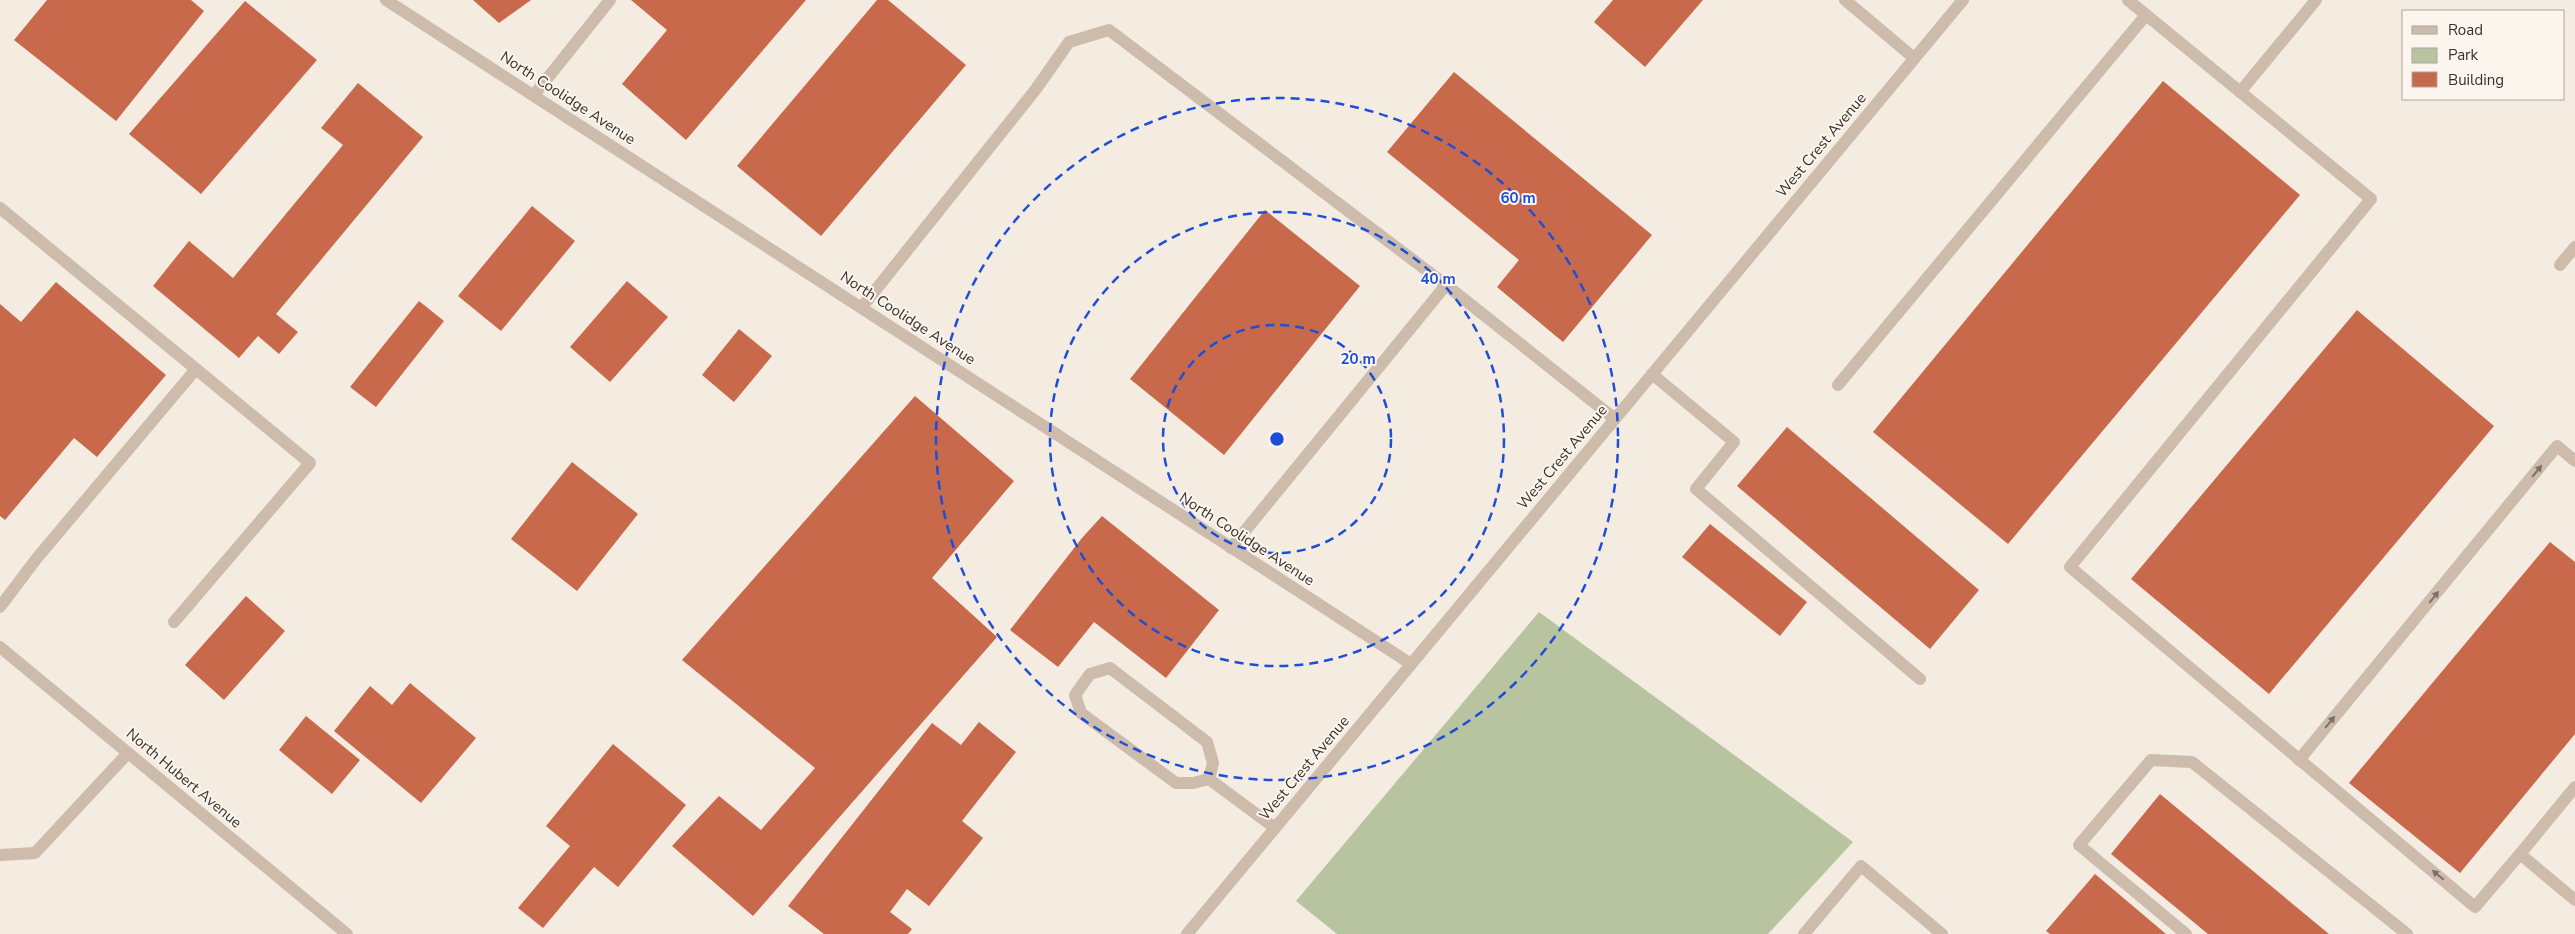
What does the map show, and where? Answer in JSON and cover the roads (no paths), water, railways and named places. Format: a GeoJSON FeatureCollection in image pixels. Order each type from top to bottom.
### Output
{"type":"FeatureCollection","features":[{"type":"Feature","properties":{"kind":"street","name":"North Coolidge Avenue"},"geometry":{"type":"LineString","coordinates":[[386,0],[1411,664]]}},
{"type":"Feature","properties":{"kind":"street"},"geometry":{"type":"LineString","coordinates":[[534,95],[610,0]]}},
{"type":"Feature","properties":{"kind":"street"},"geometry":{"type":"LineString","coordinates":[[1845,0],[1914,58]]}},
{"type":"Feature","properties":{"kind":"street","name":"West Crest Avenue"},"geometry":{"type":"LineString","coordinates":[[1187,934],[1963,0]]}},
{"type":"Feature","properties":{"kind":"street"},"geometry":{"type":"LineString","coordinates":[[2128,0],[2371,199],[2070,567],[2476,907],[2575,787]]}},
{"type":"Feature","properties":{"kind":"street"},"geometry":{"type":"LineString","coordinates":[[2240,92],[2316,0]]}},
{"type":"Feature","properties":{"kind":"street"},"geometry":{"type":"LineString","coordinates":[[1838,385],[2146,15]]}},
{"type":"Feature","properties":{"kind":"street"},"geometry":{"type":"LineString","coordinates":[[862,307],[1036,89],[1069,42],[1109,30],[1446,285],[1615,419]]}},
{"type":"Feature","properties":{"kind":"street"},"geometry":{"type":"LineString","coordinates":[[0,208],[310,463],[174,622]]}},
{"type":"Feature","properties":{"kind":"street"},"geometry":{"type":"LineString","coordinates":[[2560,265],[2575,246]]}},
{"type":"Feature","properties":{"kind":"street"},"geometry":{"type":"LineString","coordinates":[[1231,548],[1446,285]]}},
{"type":"Feature","properties":{"kind":"street"},"geometry":{"type":"LineString","coordinates":[[0,608],[37,558],[196,368]]}},
{"type":"Feature","properties":{"kind":"street"},"geometry":{"type":"LineString","coordinates":[[1652,374],[1734,442],[1696,489],[1920,679]]}},
{"type":"Feature","properties":{"kind":"street"},"geometry":{"type":"LineString","coordinates":[[2299,760],[2557,446],[2575,461]]}},
{"type":"Feature","properties":{"kind":"street","name":"North Hubert Avenue"},"geometry":{"type":"LineString","coordinates":[[0,647],[347,934]]}},
{"type":"Feature","properties":{"kind":"street"},"geometry":{"type":"LineString","coordinates":[[1110,668],[1207,742],[1213,763],[1209,779],[1193,784],[1176,782],[1081,713],[1074,695],[1090,674],[1110,668]]}},
{"type":"Feature","properties":{"kind":"street"},"geometry":{"type":"LineString","coordinates":[[0,855],[35,853],[128,753]]}},
{"type":"Feature","properties":{"kind":"street"},"geometry":{"type":"LineString","coordinates":[[2186,934],[2079,845],[2151,760],[2192,762],[2407,934]]}},
{"type":"Feature","properties":{"kind":"street"},"geometry":{"type":"LineString","coordinates":[[1209,779],[1275,828]]}},
{"type":"Feature","properties":{"kind":"street"},"geometry":{"type":"LineString","coordinates":[[2520,854],[2575,900]]}},
{"type":"Feature","properties":{"kind":"street"},"geometry":{"type":"LineString","coordinates":[[1804,934],[1861,866],[1942,934]]}}]}
